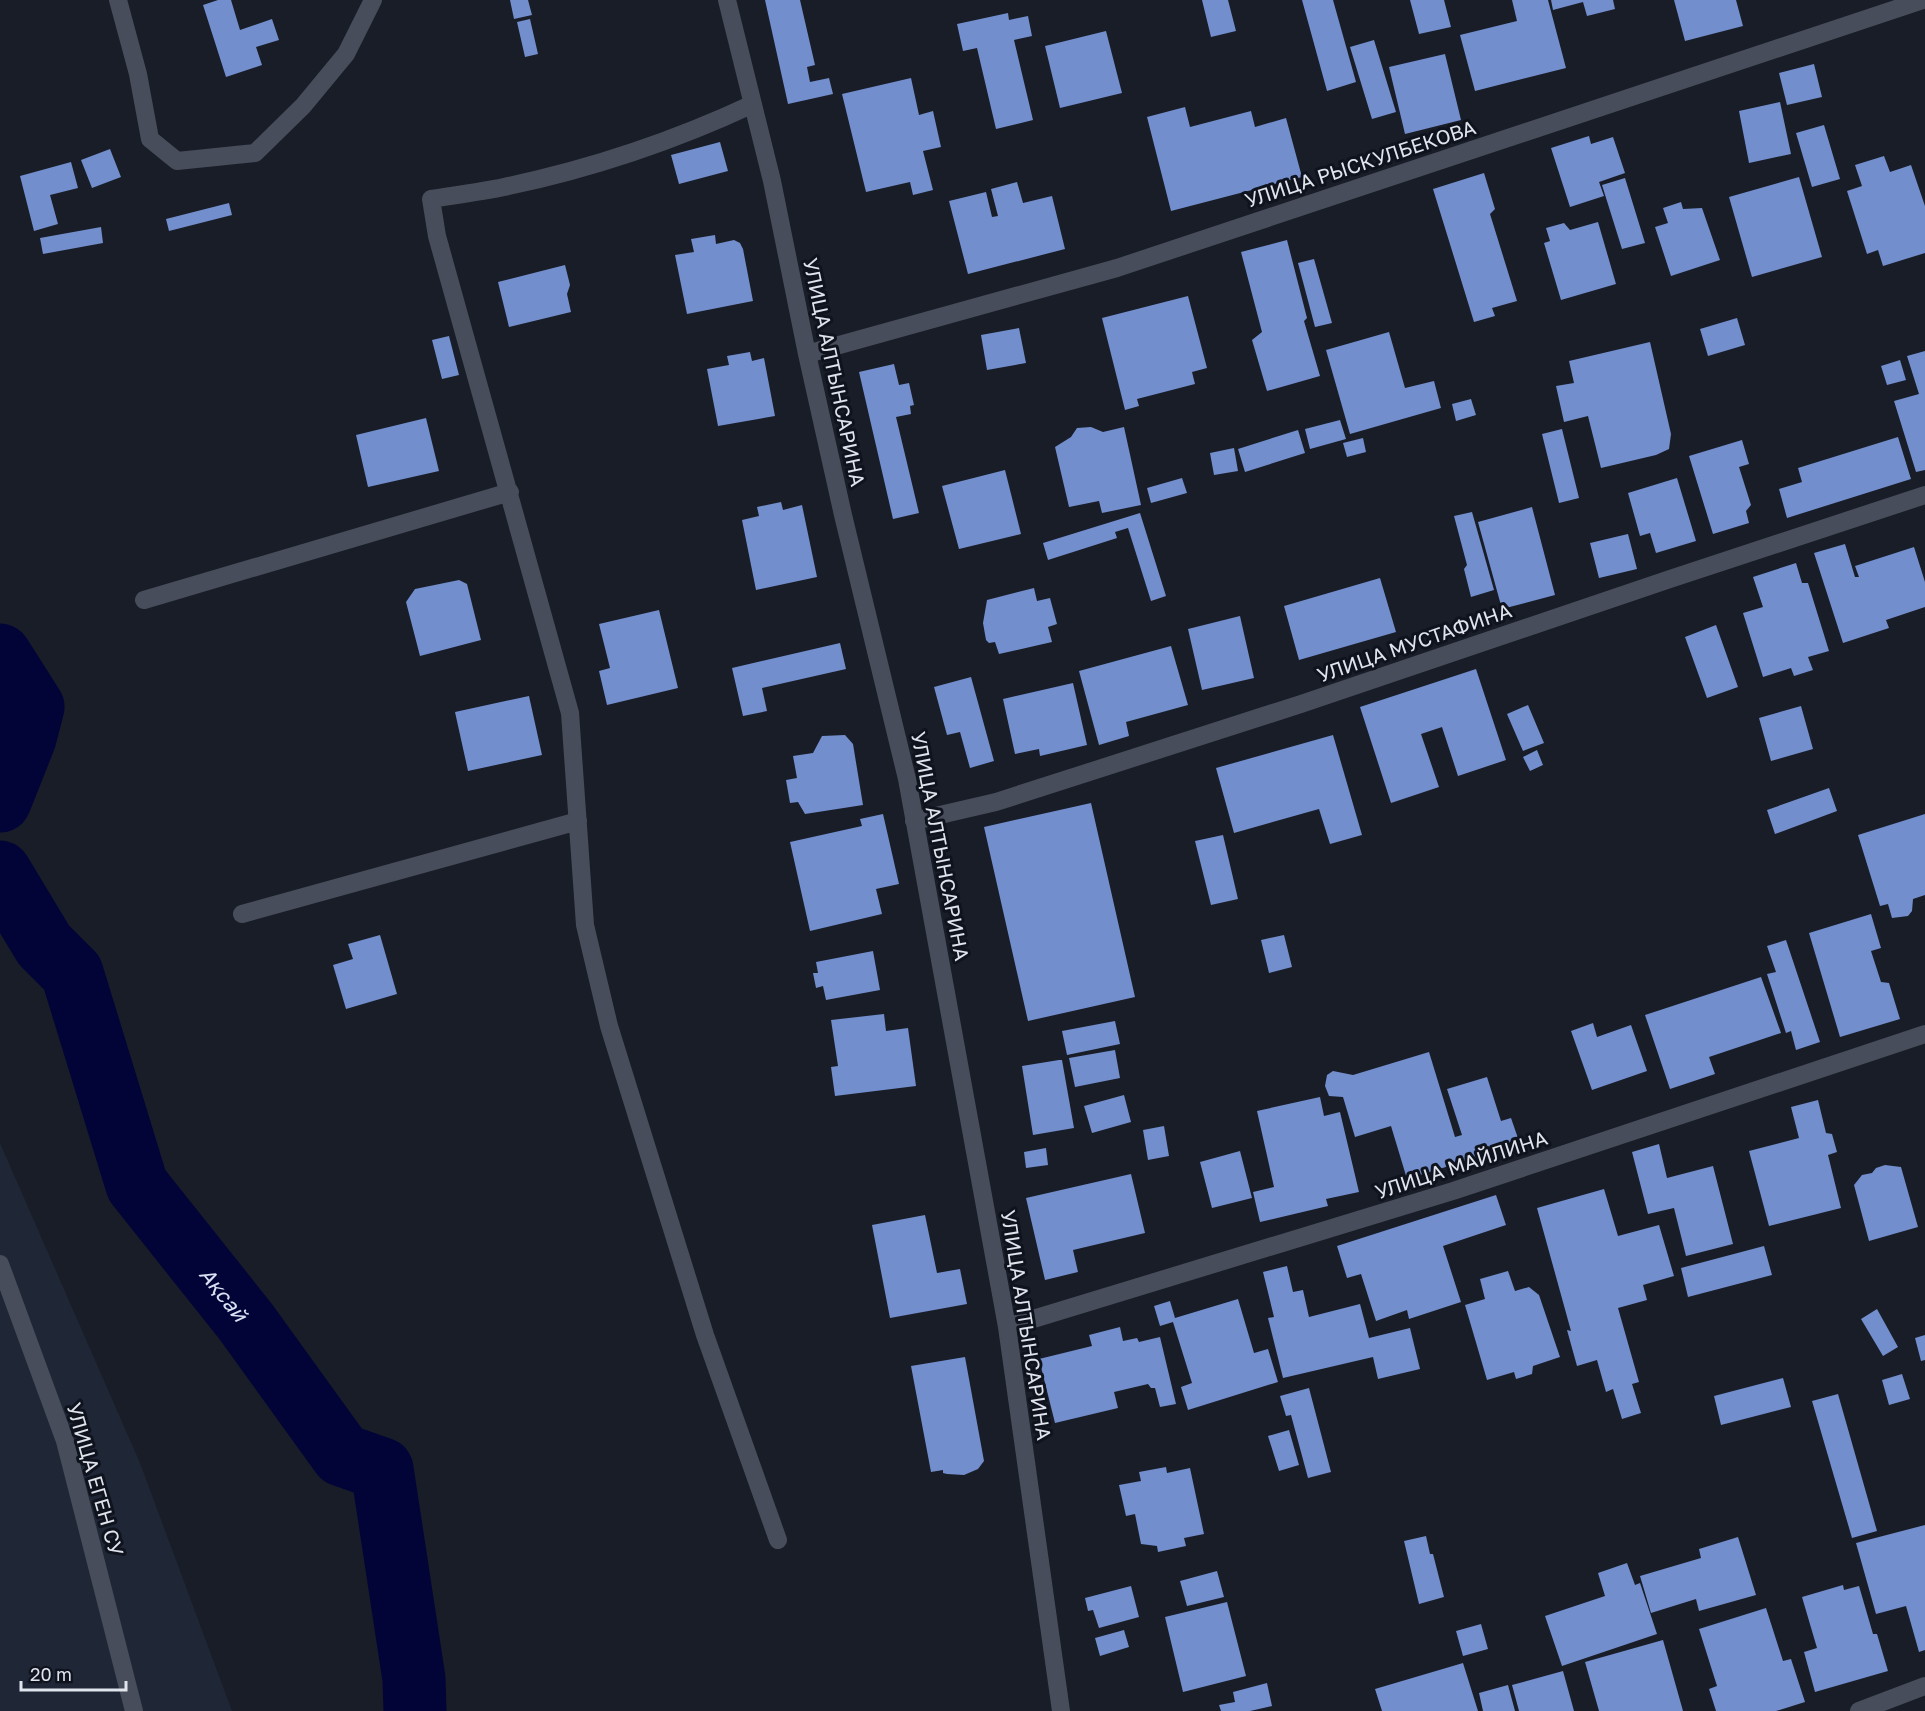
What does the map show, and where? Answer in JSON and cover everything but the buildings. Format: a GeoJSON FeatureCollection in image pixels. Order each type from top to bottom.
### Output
{"type":"FeatureCollection","features":[{"type":"Feature","properties":{"kind":"street"},"geometry":{"type":"LineString","coordinates":[[118,0],[138,74],[150,139],[177,160],[255,153],[303,106],[346,54],[373,0]]}},
{"type":"Feature","properties":{"kind":"street","name":"УЛИЦА АЛТЫНСАРИНА"},"geometry":{"type":"LineString","coordinates":[[727,0],[772,181],[807,354],[915,821],[1007,1327],[1061,1711]]}},
{"type":"Feature","properties":{"kind":"street","name":"УЛИЦА РЫСКУЛБЕКОВА"},"geometry":{"type":"LineString","coordinates":[[807,354],[1117,267],[1923,0]]}},
{"type":"Feature","properties":{"kind":"street"},"geometry":{"type":"LineString","coordinates":[[753,104],[704,127],[581,167],[505,187],[432,199],[437,236],[570,713],[585,925],[609,1026],[705,1335],[778,1540]]}},
{"type":"Feature","properties":{"kind":"street"},"geometry":{"type":"LineString","coordinates":[[144,600],[510,492]]}},
{"type":"Feature","properties":{"kind":"street","name":"УЛИЦА МУСТАФИНА"},"geometry":{"type":"LineString","coordinates":[[915,821],[996,802],[1290,708],[1925,495]]}},
{"type":"Feature","properties":{"kind":"street"},"geometry":{"type":"LineString","coordinates":[[242,914],[578,821]]}},
{"type":"Feature","properties":{"kind":"street","name":"УЛИЦА МАЙЛИНА"},"geometry":{"type":"LineString","coordinates":[[1007,1327],[1453,1191],[1925,1034]]}},
{"type":"Feature","properties":{"kind":"street","name":"УЛИЦА ЕГЕН СУ"},"geometry":{"type":"LineString","coordinates":[[0,1264],[65,1441],[134,1711]]}},
{"type":"Feature","properties":{"kind":"street"},"geometry":{"type":"LineString","coordinates":[[1859,1711],[1925,1686]]}},
{"type":"Feature","properties":{"kind":"shaded area"},"geometry":{"type":"Polygon","coordinates":[[[0,1143],[140,1463],[232,1711],[0,1711],[0,1143]]]}},
{"type":"Feature","properties":{"kind":"waterway","name":"Ақсай"},"geometry":{"type":"LineString","coordinates":[[0,655],[33,707],[25,738],[0,801]]}},
{"type":"Feature","properties":{"kind":"waterway","name":"Ақсай"},"geometry":{"type":"LineString","coordinates":[[0,872],[44,945],[72,973],[137,1185],[246,1322],[342,1455],[382,1469],[414,1679],[415,1711]]}}]}
